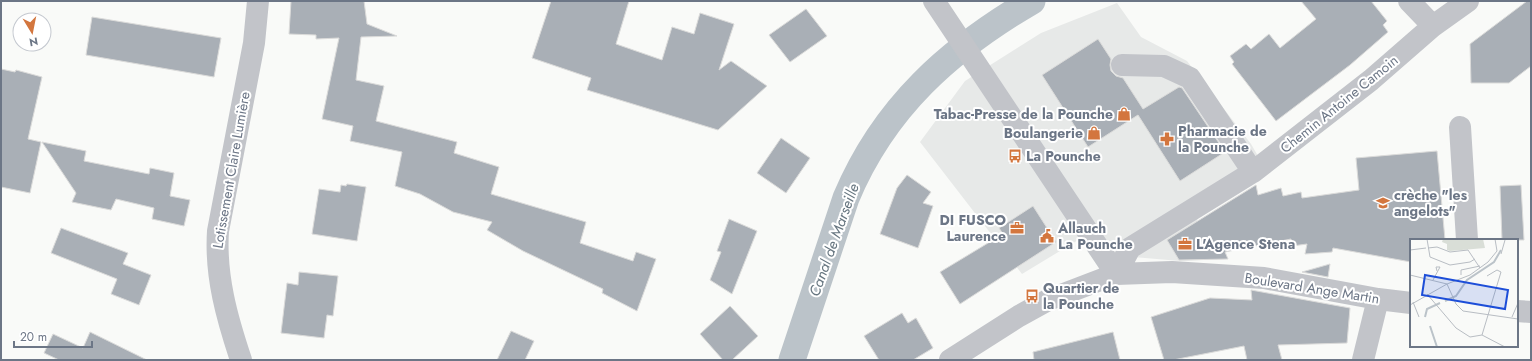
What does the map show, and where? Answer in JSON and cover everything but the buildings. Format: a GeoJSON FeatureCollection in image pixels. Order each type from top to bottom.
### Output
{"type":"FeatureCollection","features":[{"type":"Feature","properties":{"kind":"street","name":"Lotissement Claire Lumière"},"geometry":{"type":"LineString","coordinates":[[241,360],[221,288],[217,252],[218,231],[254,43],[258,1]]}},
{"type":"Feature","properties":{"kind":"street"},"geometry":{"type":"LineString","coordinates":[[934,1],[1116,274]]}},
{"type":"Feature","properties":{"kind":"street"},"geometry":{"type":"LineString","coordinates":[[1409,1],[1433,26]]}},
{"type":"Feature","properties":{"kind":"street","name":"Chemin Antoine Camoin"},"geometry":{"type":"LineString","coordinates":[[1116,274],[1130,248],[1254,172],[1371,80],[1433,26],[1468,1]]}},
{"type":"Feature","properties":{"kind":"street"},"geometry":{"type":"LineString","coordinates":[[1122,65],[1164,66],[1190,78],[1254,172]]}},
{"type":"Feature","properties":{"kind":"street"},"geometry":{"type":"LineString","coordinates":[[1460,127],[1467,239]]}},
{"type":"Feature","properties":{"kind":"street","name":"Boulevard Ange Martin"},"geometry":{"type":"LineString","coordinates":[[950,360],[1019,316],[1048,300],[1116,274],[1172,272],[1264,278],[1378,299],[1410,303]]}},
{"type":"Feature","properties":{"kind":"street"},"geometry":{"type":"LineString","coordinates":[[1363,360],[1378,299]]}},
{"type":"Feature","properties":{"kind":"street"},"geometry":{"type":"LineString","coordinates":[[1518,311],[1531,312]]}},
{"type":"Feature","properties":{"kind":"shaded area"},"geometry":{"type":"Polygon","coordinates":[[[1117,3],[1141,37],[1187,61],[1251,144],[1258,156],[1195,200],[1202,260],[1180,261],[1110,255],[1093,231],[1022,274],[920,142],[965,81],[1041,33],[1117,3]]]}},
{"type":"Feature","properties":{"kind":"waterway","name":"Canal de Marseille"},"geometry":{"type":"LineString","coordinates":[[792,360],[846,198],[862,165],[880,136],[900,108],[922,83],[947,60],[974,39],[1032,1]]}},
{"type":"Feature","properties":{"kind":"place","name":"Tabac-Presse de la Pounche"},"geometry":{"type":"Point","coordinates":[1124,114]}},
{"type":"Feature","properties":{"kind":"place","name":"Boulangerie"},"geometry":{"type":"Point","coordinates":[1094,133]}},
{"type":"Feature","properties":{"kind":"place","name":"Pharmacie de la Pounche"},"geometry":{"type":"Point","coordinates":[1167,139]}},
{"type":"Feature","properties":{"kind":"place","name":"La Pounche"},"geometry":{"type":"Point","coordinates":[1015,156]}},
{"type":"Feature","properties":{"kind":"place","name":"crèche \"les angelots\""},"geometry":{"type":"Point","coordinates":[1383,203]}},
{"type":"Feature","properties":{"kind":"place","name":"DI FUSCO Laurence"},"geometry":{"type":"Point","coordinates":[1017,228]}},
{"type":"Feature","properties":{"kind":"place","name":"Allauch La Pounche"},"geometry":{"type":"Point","coordinates":[1047,236]}},
{"type":"Feature","properties":{"kind":"place","name":"L'Agence Stena"},"geometry":{"type":"Point","coordinates":[1185,244]}},
{"type":"Feature","properties":{"kind":"place","name":"Quartier de la Pounche"},"geometry":{"type":"Point","coordinates":[1032,296]}}]}
